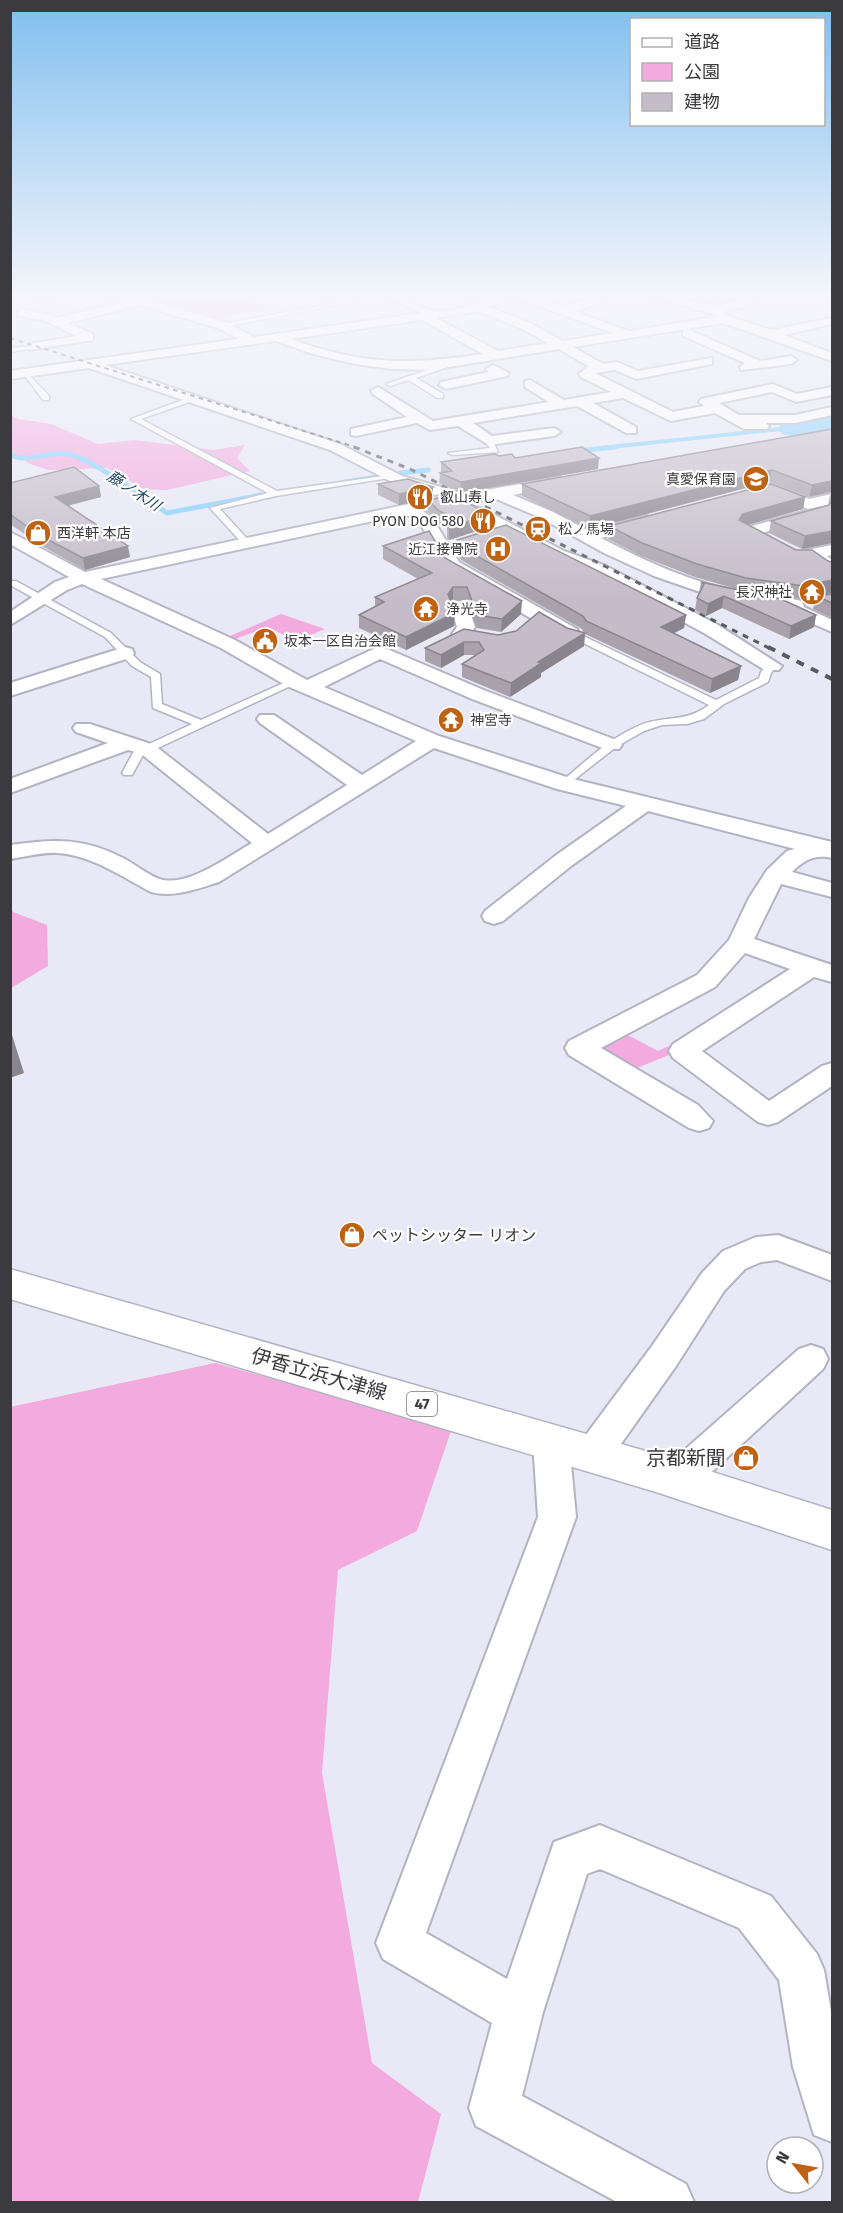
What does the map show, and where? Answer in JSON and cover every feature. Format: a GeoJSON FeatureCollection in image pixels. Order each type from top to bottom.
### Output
{"type":"FeatureCollection","features":[{"type":"Feature","properties":{"kind":"main road","name":"伊香立浜大津線"},"geometry":{"type":"LineString","coordinates":[[10,1284],[593,1454],[832,1530]]}},
{"type":"Feature","properties":{"kind":"street"},"geometry":{"type":"LineString","coordinates":[[177,395],[335,447],[391,477],[442,491],[451,501],[558,555],[600,570],[642,591],[772,666]]}},
{"type":"Feature","properties":{"kind":"street"},"geometry":{"type":"LineString","coordinates":[[392,395],[418,419],[430,426],[614,395]]}},
{"type":"Feature","properties":{"kind":"street"},"geometry":{"type":"LineString","coordinates":[[547,395],[561,404]]}},
{"type":"Feature","properties":{"kind":"street"},"geometry":{"type":"LineString","coordinates":[[625,395],[671,417],[717,408]]}},
{"type":"Feature","properties":{"kind":"street"},"geometry":{"type":"LineString","coordinates":[[738,395],[706,402],[748,426],[762,426]]}},
{"type":"Feature","properties":{"kind":"street"},"geometry":{"type":"LineString","coordinates":[[790,395],[796,398],[810,395]]}},
{"type":"Feature","properties":{"kind":"street"},"geometry":{"type":"LineString","coordinates":[[579,401],[632,430]]}},
{"type":"Feature","properties":{"kind":"street"},"geometry":{"type":"LineString","coordinates":[[735,418],[795,419],[832,411]]}},
{"type":"Feature","properties":{"kind":"street"},"geometry":{"type":"LineString","coordinates":[[356,432],[418,419]]}},
{"type":"Feature","properties":{"kind":"street"},"geometry":{"type":"LineString","coordinates":[[461,421],[477,429],[489,441],[554,432]]}},
{"type":"Feature","properties":{"kind":"street"},"geometry":{"type":"LineString","coordinates":[[10,620],[61,586],[83,578],[246,542],[576,478]]}},
{"type":"Feature","properties":{"kind":"street"},"geometry":{"type":"LineString","coordinates":[[751,494],[770,489],[820,511]]}},
{"type":"Feature","properties":{"kind":"street"},"geometry":{"type":"LineString","coordinates":[[495,493],[586,537],[633,563],[730,595],[804,603],[832,627]]}},
{"type":"Feature","properties":{"kind":"street"},"geometry":{"type":"LineString","coordinates":[[832,499],[820,511],[747,532],[832,568]]}},
{"type":"Feature","properties":{"kind":"street"},"geometry":{"type":"LineString","coordinates":[[409,509],[427,522],[452,565],[529,620],[574,635]]}},
{"type":"Feature","properties":{"kind":"street"},"geometry":{"type":"LineString","coordinates":[[586,537],[664,516]]}},
{"type":"Feature","properties":{"kind":"street"},"geometry":{"type":"LineString","coordinates":[[486,536],[508,529]]}},
{"type":"Feature","properties":{"kind":"street"},"geometry":{"type":"LineString","coordinates":[[10,537],[83,578],[151,611],[228,644],[300,685],[432,740],[566,784],[829,848]]}},
{"type":"Feature","properties":{"kind":"street"},"geometry":{"type":"LineString","coordinates":[[443,550],[465,543]]}},
{"type":"Feature","properties":{"kind":"street"},"geometry":{"type":"LineString","coordinates":[[801,555],[832,550]]}},
{"type":"Feature","properties":{"kind":"street"},"geometry":{"type":"LineString","coordinates":[[441,642],[470,636],[459,606]]}},
{"type":"Feature","properties":{"kind":"street"},"geometry":{"type":"LineString","coordinates":[[300,685],[380,652],[612,745]]}},
{"type":"Feature","properties":{"kind":"street"},"geometry":{"type":"LineString","coordinates":[[402,662],[421,652]]}},
{"type":"Feature","properties":{"kind":"street"},"geometry":{"type":"LineString","coordinates":[[10,690],[125,653]]}},
{"type":"Feature","properties":{"kind":"street"},"geometry":{"type":"LineString","coordinates":[[441,678],[464,665]]}},
{"type":"Feature","properties":{"kind":"street"},"geometry":{"type":"LineString","coordinates":[[267,719],[362,785]]}},
{"type":"Feature","properties":{"kind":"street"},"geometry":{"type":"LineString","coordinates":[[83,728],[136,746],[267,844]]}},
{"type":"Feature","properties":{"kind":"street"},"geometry":{"type":"LineString","coordinates":[[10,852],[54,846],[81,849],[111,861],[159,887],[182,886],[211,877],[432,740]]}},
{"type":"Feature","properties":{"kind":"street"},"geometry":{"type":"LineString","coordinates":[[10,787],[136,746]]}},
{"type":"Feature","properties":{"kind":"street"},"geometry":{"type":"LineString","coordinates":[[494,916],[563,861],[644,804]]}},
{"type":"Feature","properties":{"kind":"street"},"geometry":{"type":"LineString","coordinates":[[699,1121],[579,1048],[706,981],[740,942],[776,875],[795,856],[829,848]]}},
{"type":"Feature","properties":{"kind":"street"},"geometry":{"type":"LineString","coordinates":[[776,875],[832,890]]}},
{"type":"Feature","properties":{"kind":"street"},"geometry":{"type":"LineString","coordinates":[[740,942],[822,970]]}},
{"type":"Feature","properties":{"kind":"street"},"geometry":{"type":"LineString","coordinates":[[822,970],[683,1051],[768,1115],[832,1072]]}},
{"type":"Feature","properties":{"kind":"street"},"geometry":{"type":"LineString","coordinates":[[593,1454],[664,1356],[713,1282],[734,1260],[756,1250],[778,1247],[832,1268]]}},
{"type":"Feature","properties":{"kind":"street"},"geometry":{"type":"LineString","coordinates":[[677,1480],[811,1359]]}},
{"type":"Feature","properties":{"kind":"street"},"geometry":{"type":"LineString","coordinates":[[519,2012],[399,1942],[557,1517],[551,1442]]}},
{"type":"Feature","properties":{"kind":"street"},"geometry":{"type":"LineString","coordinates":[[668,2202],[494,2108],[519,2012],[570,1858],[600,1847],[755,1912],[801,1970],[817,2067],[832,2117]]}},
{"type":"Feature","properties":{"kind":"lane"},"geometry":{"type":"LineString","coordinates":[[42,395],[46,398]]}},
{"type":"Feature","properties":{"kind":"lane"},"geometry":{"type":"LineString","coordinates":[[191,400],[135,419],[276,494]]}},
{"type":"Feature","properties":{"kind":"lane"},"geometry":{"type":"LineString","coordinates":[[452,453],[495,450],[489,441]]}},
{"type":"Feature","properties":{"kind":"lane"},"geometry":{"type":"LineString","coordinates":[[246,542],[214,508],[276,494],[391,477]]}},
{"type":"Feature","properties":{"kind":"lane"},"geometry":{"type":"LineString","coordinates":[[13,583],[108,635],[125,653],[156,676],[157,706],[200,724]]}},
{"type":"Feature","properties":{"kind":"lane"},"geometry":{"type":"LineString","coordinates":[[574,635],[718,705]]}},
{"type":"Feature","properties":{"kind":"lane"},"geometry":{"type":"LineString","coordinates":[[566,784],[612,745],[651,724],[700,717],[764,680],[766,672],[772,666]]}},
{"type":"Feature","properties":{"kind":"lane"},"geometry":{"type":"LineString","coordinates":[[128,773],[138,753],[136,746],[300,685]]}},
{"type":"Feature","properties":{"kind":"green space"},"geometry":{"type":"Polygon","coordinates":[[[10,414],[19,419],[51,424],[98,444],[134,440],[214,450],[245,445],[237,458],[250,471],[167,490],[144,489],[107,468],[49,470],[30,464],[11,451],[10,414]]]}},
{"type":"Feature","properties":{"kind":"green space"},"geometry":{"type":"Polygon","coordinates":[[[281,614],[325,629],[296,641],[268,627],[235,639],[230,636],[281,614]]]}},
{"type":"Feature","properties":{"kind":"green space"},"geometry":{"type":"Polygon","coordinates":[[[10,906],[13,912],[47,925],[48,966],[11,988],[10,906]]]}},
{"type":"Feature","properties":{"kind":"green space"},"geometry":{"type":"Polygon","coordinates":[[[622,1032],[658,1051],[671,1045],[676,1052],[630,1071],[592,1048],[622,1032]]]}},
{"type":"Feature","properties":{"kind":"green space"},"geometry":{"type":"Polygon","coordinates":[[[215,1363],[452,1428],[417,1531],[338,1570],[322,1773],[372,2063],[441,2114],[418,2202],[11,2202],[10,1407],[215,1363]]]}},
{"type":"Feature","properties":{"kind":"building"},"geometry":{"type":"Polygon","coordinates":[[[832,429],[832,481],[812,485],[772,470],[590,516],[522,484],[832,429]]]}},
{"type":"Feature","properties":{"kind":"building"},"geometry":{"type":"Polygon","coordinates":[[[582,447],[599,458],[461,482],[440,473],[452,471],[441,462],[495,454],[499,456],[512,454],[515,458],[582,447]]]}},
{"type":"Feature","properties":{"kind":"building"},"geometry":{"type":"Polygon","coordinates":[[[74,467],[99,486],[55,497],[128,546],[83,558],[39,535],[10,514],[10,483],[74,467]]]}},
{"type":"Feature","properties":{"kind":"building"},"geometry":{"type":"Polygon","coordinates":[[[408,479],[433,487],[399,494],[378,484],[408,479]]]}},
{"type":"Feature","properties":{"kind":"building"},"geometry":{"type":"Polygon","coordinates":[[[771,484],[805,497],[743,514],[739,520],[796,550],[812,550],[832,562],[832,580],[804,586],[746,578],[697,564],[642,543],[609,526],[771,484]]]}},
{"type":"Feature","properties":{"kind":"building"},"geometry":{"type":"Polygon","coordinates":[[[446,497],[470,504],[490,515],[449,527],[448,525],[460,521],[439,511],[428,500],[446,497]]]}},
{"type":"Feature","properties":{"kind":"building"},"geometry":{"type":"Polygon","coordinates":[[[832,501],[832,531],[805,536],[771,521],[829,505],[832,501]]]}},
{"type":"Feature","properties":{"kind":"building"},"geometry":{"type":"Polygon","coordinates":[[[506,525],[686,615],[661,627],[741,666],[712,679],[586,621],[583,616],[461,547],[457,540],[506,525]]]}},
{"type":"Feature","properties":{"kind":"building"},"geometry":{"type":"Polygon","coordinates":[[[429,531],[445,558],[522,601],[502,619],[477,615],[467,587],[453,587],[448,594],[455,613],[406,637],[359,615],[384,602],[375,597],[432,573],[383,546],[429,531]]]}},
{"type":"Feature","properties":{"kind":"building"},"geometry":{"type":"Polygon","coordinates":[[[701,582],[781,599],[816,615],[791,626],[724,596],[708,604],[697,598],[704,584],[701,582]]]}},
{"type":"Feature","properties":{"kind":"building"},"geometry":{"type":"Polygon","coordinates":[[[832,594],[832,603],[816,596],[832,594]]]}},
{"type":"Feature","properties":{"kind":"building"},"geometry":{"type":"Polygon","coordinates":[[[539,612],[567,628],[585,633],[538,662],[541,663],[511,683],[462,664],[484,650],[479,642],[464,642],[441,655],[425,648],[464,629],[498,635],[516,631],[539,612]]]}},
{"type":"Feature","properties":{"kind":"waterway","name":"藤ノ木川"},"geometry":{"type":"LineString","coordinates":[[791,428],[832,424]]}},
{"type":"Feature","properties":{"kind":"waterway","name":"藤ノ木川"},"geometry":{"type":"LineString","coordinates":[[601,448],[791,428]]}},
{"type":"Feature","properties":{"kind":"waterway","name":"藤ノ木川"},"geometry":{"type":"LineString","coordinates":[[577,451],[615,447]]}},
{"type":"Feature","properties":{"kind":"waterway","name":"藤ノ木川"},"geometry":{"type":"LineString","coordinates":[[10,454],[24,458],[60,453],[78,457],[104,471],[167,513],[261,495]]}},
{"type":"Feature","properties":{"kind":"waterway","name":"藤ノ木川"},"geometry":{"type":"LineString","coordinates":[[400,473],[428,470]]}},
{"type":"Feature","properties":{"kind":"waterway","name":"藤ノ木川"},"geometry":{"type":"LineString","coordinates":[[345,482],[376,477]]}},
{"type":"Feature","properties":{"kind":"railway"},"geometry":{"type":"LineString","coordinates":[[191,395],[358,448]]}},
{"type":"Feature","properties":{"kind":"railway"},"geometry":{"type":"LineString","coordinates":[[354,447],[410,469],[771,649]]}},
{"type":"Feature","properties":{"kind":"railway"},"geometry":{"type":"LineString","coordinates":[[768,647],[832,679]]}},
{"type":"Feature","properties":{"kind":"place","name":"真愛保育園"},"geometry":{"type":"Point","coordinates":[756,479]}},
{"type":"Feature","properties":{"kind":"place","name":"叡山寿し"},"geometry":{"type":"Point","coordinates":[420,497]}},
{"type":"Feature","properties":{"kind":"place","name":"PYON DOG 580"},"geometry":{"type":"Point","coordinates":[483,521]}},
{"type":"Feature","properties":{"kind":"place","name":"松ノ馬場"},"geometry":{"type":"Point","coordinates":[538,529]}},
{"type":"Feature","properties":{"kind":"place","name":"西洋軒 本店"},"geometry":{"type":"Point","coordinates":[38,533]}},
{"type":"Feature","properties":{"kind":"place","name":"近江接骨院"},"geometry":{"type":"Point","coordinates":[498,549]}},
{"type":"Feature","properties":{"kind":"place","name":"長沢神社"},"geometry":{"type":"Point","coordinates":[812,592]}},
{"type":"Feature","properties":{"kind":"place","name":"浄光寺"},"geometry":{"type":"Point","coordinates":[426,609]}},
{"type":"Feature","properties":{"kind":"place","name":"坂本一区自治会館"},"geometry":{"type":"Point","coordinates":[265,641]}},
{"type":"Feature","properties":{"kind":"place","name":"神宮寺"},"geometry":{"type":"Point","coordinates":[451,720]}},
{"type":"Feature","properties":{"kind":"place","name":"ペットシッター リオン"},"geometry":{"type":"Point","coordinates":[352,1235]}},
{"type":"Feature","properties":{"kind":"place","name":"京都新聞"},"geometry":{"type":"Point","coordinates":[746,1458]}}]}
